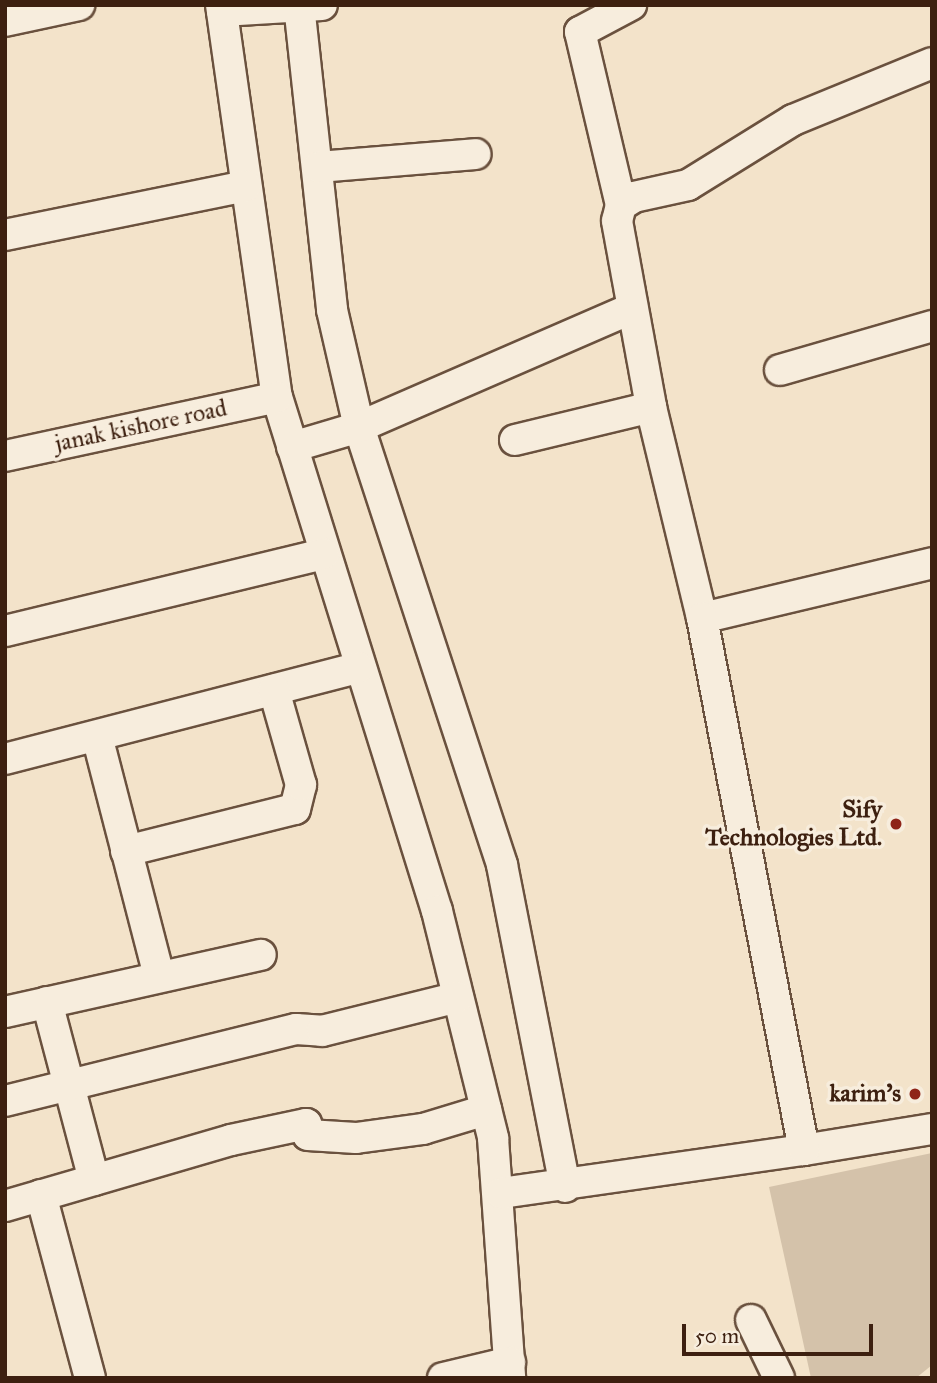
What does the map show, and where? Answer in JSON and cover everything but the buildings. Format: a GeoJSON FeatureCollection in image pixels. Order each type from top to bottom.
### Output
{"type":"FeatureCollection","features":[{"type":"Feature","properties":{"kind":"street"},"geometry":{"type":"LineString","coordinates":[[5,21],[79,5]]}},
{"type":"Feature","properties":{"kind":"street"},"geometry":{"type":"LineString","coordinates":[[631,5],[580,32],[621,205],[617,221],[631,309],[651,407],[702,618],[804,1150]]}},
{"type":"Feature","properties":{"kind":"street"},"geometry":{"type":"LineString","coordinates":[[443,1378],[510,1370],[501,1193],[486,1111],[437,911],[358,668],[277,397],[222,8],[307,7],[318,167],[332,310],[359,428],[502,865],[565,1186]]}},
{"type":"Feature","properties":{"kind":"street"},"geometry":{"type":"LineString","coordinates":[[621,205],[688,185],[793,120],[932,62]]}},
{"type":"Feature","properties":{"kind":"street"},"geometry":{"type":"LineString","coordinates":[[318,167],[475,154]]}},
{"type":"Feature","properties":{"kind":"street"},"geometry":{"type":"LineString","coordinates":[[5,235],[246,186]]}},
{"type":"Feature","properties":{"kind":"street"},"geometry":{"type":"LineString","coordinates":[[292,447],[359,428],[631,309]]}},
{"type":"Feature","properties":{"kind":"street"},"geometry":{"type":"LineString","coordinates":[[779,370],[932,326]]}},
{"type":"Feature","properties":{"kind":"street","name":"janak kishore road"},"geometry":{"type":"LineString","coordinates":[[5,456],[277,397]]}},
{"type":"Feature","properties":{"kind":"street"},"geometry":{"type":"LineString","coordinates":[[515,440],[651,407]]}},
{"type":"Feature","properties":{"kind":"street"},"geometry":{"type":"LineString","coordinates":[[5,631],[324,554]]}},
{"type":"Feature","properties":{"kind":"street"},"geometry":{"type":"LineString","coordinates":[[702,618],[932,564]]}},
{"type":"Feature","properties":{"kind":"street"},"geometry":{"type":"LineString","coordinates":[[5,759],[358,668]]}},
{"type":"Feature","properties":{"kind":"street"},"geometry":{"type":"LineString","coordinates":[[126,851],[295,809],[301,785],[274,690]]}},
{"type":"Feature","properties":{"kind":"street"},"geometry":{"type":"LineString","coordinates":[[97,736],[159,975]]}},
{"type":"Feature","properties":{"kind":"street"},"geometry":{"type":"LineString","coordinates":[[5,1012],[159,975],[261,955]]}},
{"type":"Feature","properties":{"kind":"street"},"geometry":{"type":"LineString","coordinates":[[5,1101],[296,1029],[321,1031],[458,997]]}},
{"type":"Feature","properties":{"kind":"street"},"geometry":{"type":"LineString","coordinates":[[47,1002],[94,1180]]}},
{"type":"Feature","properties":{"kind":"street"},"geometry":{"type":"LineString","coordinates":[[5,1206],[306,1124],[309,1135],[356,1138],[423,1129],[486,1111]]}},
{"type":"Feature","properties":{"kind":"street"},"geometry":{"type":"LineString","coordinates":[[501,1193],[565,1186],[932,1129]]}},
{"type":"Feature","properties":{"kind":"street"},"geometry":{"type":"LineString","coordinates":[[41,1195],[90,1378]]}},
{"type":"Feature","properties":{"kind":"street"},"geometry":{"type":"LineString","coordinates":[[751,1320],[779,1378]]}},
{"type":"Feature","properties":{"kind":"shaded area"},"geometry":{"type":"Polygon","coordinates":[[[932,1153],[932,1365],[916,1378],[811,1378],[769,1187],[932,1153]]]}},
{"type":"Feature","properties":{"kind":"place","name":"Sify Technologies Ltd."},"geometry":{"type":"Point","coordinates":[896,824]}},
{"type":"Feature","properties":{"kind":"place","name":"karim's"},"geometry":{"type":"Point","coordinates":[915,1094]}}]}
